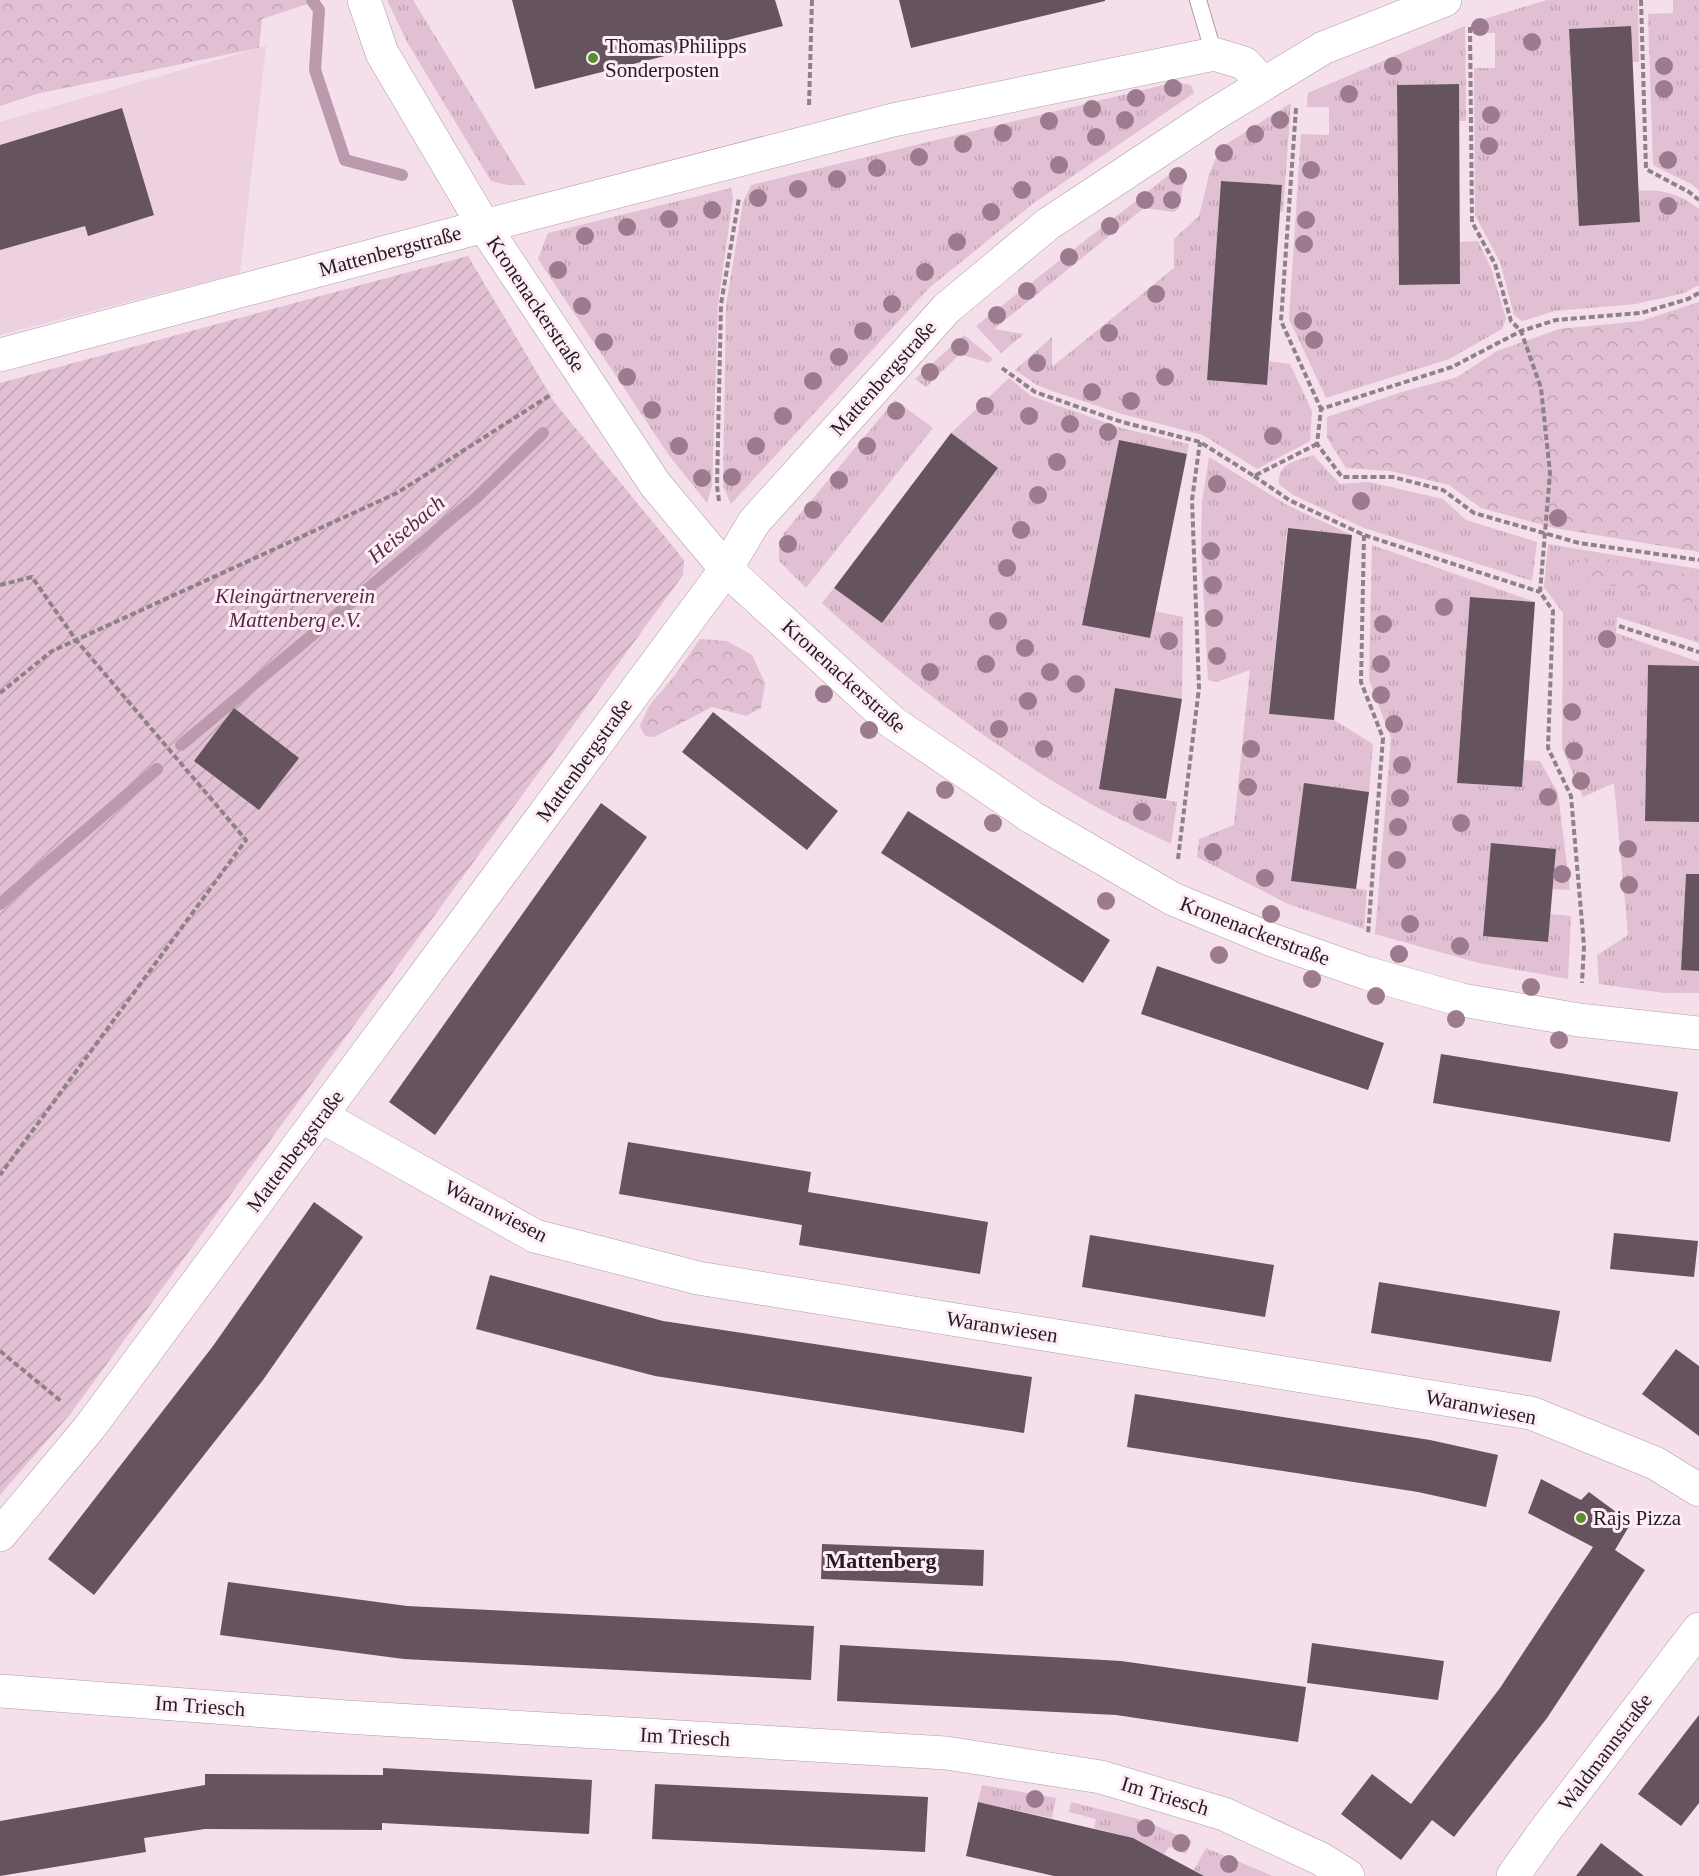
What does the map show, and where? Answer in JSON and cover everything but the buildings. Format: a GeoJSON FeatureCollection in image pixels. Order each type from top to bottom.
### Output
{"type":"FeatureCollection","features":[{"type":"Feature","properties":{"kind":"street","name":"Kronenackerstraße"},"geometry":{"type":"LineString","coordinates":[[364,0],[382,53],[484,226],[656,484],[726,569],[892,722],[1033,818],[1173,899],[1272,940],[1365,973],[1462,1000],[1579,1020],[1699,1033]]}},
{"type":"Feature","properties":{"kind":"street","name":"Mattenbergstraße"},"geometry":{"type":"LineString","coordinates":[[0,1534],[90,1426],[321,1116],[726,569],[754,522],[947,308],[1048,224],[1299,62],[1323,48],[1456,9]]}},
{"type":"Feature","properties":{"kind":"street","name":"Mattenbergstraße"},"geometry":{"type":"LineString","coordinates":[[0,355],[893,120],[1214,54],[1244,63],[1264,84]]}},
{"type":"Feature","properties":{"kind":"street","name":"Waranwiesen"},"geometry":{"type":"LineString","coordinates":[[321,1116],[535,1236],[698,1278],[1531,1413],[1655,1463],[1699,1490]]}},
{"type":"Feature","properties":{"kind":"street","name":"Waldmannstraße"},"geometry":{"type":"LineString","coordinates":[[1513,1876],[1699,1629]]}},
{"type":"Feature","properties":{"kind":"street","name":"Im Triesch"},"geometry":{"type":"LineString","coordinates":[[0,1691],[346,1717],[931,1751],[1101,1777],[1224,1814],[1321,1859],[1348,1876]]}},
{"type":"Feature","properties":{"kind":"lane"},"geometry":{"type":"LineString","coordinates":[[1198,0],[1214,54]]}},
{"type":"Feature","properties":{"kind":"path"},"geometry":{"type":"LineString","coordinates":[[807,141],[812,0]]}},
{"type":"Feature","properties":{"kind":"path"},"geometry":{"type":"LineString","coordinates":[[1641,0],[1646,169],[1689,192],[1699,200]]}},
{"type":"Feature","properties":{"kind":"path"},"geometry":{"type":"LineString","coordinates":[[1456,9],[1470,28],[1472,222],[1495,264],[1512,321],[1521,331],[1541,388],[1550,473],[1540,592]]}},
{"type":"Feature","properties":{"kind":"path"},"geometry":{"type":"LineString","coordinates":[[1299,62],[1281,321],[1321,410],[1317,444],[1342,477],[1393,477],[1443,490],[1474,513],[1579,543],[1699,560]]}},
{"type":"Feature","properties":{"kind":"path"},"geometry":{"type":"LineString","coordinates":[[720,509],[717,486],[721,304],[741,189]]}},
{"type":"Feature","properties":{"kind":"path"},"geometry":{"type":"LineString","coordinates":[[1321,410],[1452,367],[1521,331],[1556,320],[1641,312],[1688,299],[1699,293]]}},
{"type":"Feature","properties":{"kind":"path"},"geometry":{"type":"LineString","coordinates":[[1002,368],[1035,392],[1122,422],[1200,442],[1289,500],[1364,534],[1540,592],[1553,611],[1548,748],[1571,796],[1584,946],[1579,1020]]}},
{"type":"Feature","properties":{"kind":"path"},"geometry":{"type":"LineString","coordinates":[[0,693],[52,651],[397,493],[552,393]]}},
{"type":"Feature","properties":{"kind":"path"},"geometry":{"type":"LineString","coordinates":[[1173,899],[1199,688],[1192,500],[1200,442]]}},
{"type":"Feature","properties":{"kind":"path"},"geometry":{"type":"LineString","coordinates":[[1254,476],[1317,444]]}},
{"type":"Feature","properties":{"kind":"path"},"geometry":{"type":"LineString","coordinates":[[1364,534],[1361,682],[1383,738],[1365,973]]}},
{"type":"Feature","properties":{"kind":"path"},"geometry":{"type":"LineString","coordinates":[[0,585],[32,577],[76,640],[246,840],[0,1175]]}},
{"type":"Feature","properties":{"kind":"path"},"geometry":{"type":"LineString","coordinates":[[1619,626],[1699,652]]}},
{"type":"Feature","properties":{"kind":"path"},"geometry":{"type":"LineString","coordinates":[[0,1351],[90,1426]]}},
{"type":"Feature","properties":{"kind":"shaded area"},"geometry":{"type":"Polygon","coordinates":[[[266,46],[240,273],[0,335],[0,122],[266,46]]]}},
{"type":"Feature","properties":{"kind":"green space"},"geometry":{"type":"Polygon","coordinates":[[[0,0],[319,0],[262,19],[259,48],[36,94],[0,106],[0,0]]]}},
{"type":"Feature","properties":{"kind":"green space"},"geometry":{"type":"Polygon","coordinates":[[[387,0],[413,0],[526,185],[507,185],[491,181],[407,42],[387,0]]]}},
{"type":"Feature","properties":{"kind":"green space"},"geometry":{"type":"Polygon","coordinates":[[[1547,0],[1638,0],[1639,62],[1632,62],[1630,26],[1569,29],[1579,225],[1640,222],[1639,191],[1670,194],[1692,204],[1699,209],[1699,285],[1684,293],[1636,304],[1555,311],[1522,321],[1514,315],[1500,262],[1475,215],[1474,68],[1495,68],[1495,33],[1474,33],[1474,22],[1547,0]]]}},
{"type":"Feature","properties":{"kind":"green space"},"geometry":{"type":"Polygon","coordinates":[[[1673,0],[1699,0],[1699,190],[1653,165],[1648,14],[1673,13],[1673,0]]]}},
{"type":"Feature","properties":{"kind":"green space"},"geometry":{"type":"Polygon","coordinates":[[[1465,26],[1466,121],[1459,121],[1458,84],[1397,85],[1399,285],[1460,284],[1460,242],[1478,241],[1491,268],[1506,319],[1502,329],[1449,359],[1326,398],[1289,319],[1301,134],[1329,135],[1329,107],[1307,107],[1308,93],[1465,26]]]}},
{"type":"Feature","properties":{"kind":"green space"},"geometry":{"type":"Polygon","coordinates":[[[1176,82],[1191,85],[1194,93],[1035,202],[929,288],[731,504],[723,486],[726,306],[743,202],[751,185],[1176,82]]]}},
{"type":"Feature","properties":{"kind":"green space"},"geometry":{"type":"Polygon","coordinates":[[[1291,103],[1283,212],[1280,212],[1282,185],[1221,181],[1207,380],[1267,385],[1269,361],[1290,364],[1312,411],[1310,441],[1257,469],[1203,435],[1122,414],[1052,391],[1037,385],[1015,370],[1052,337],[1052,367],[1174,268],[1174,239],[1199,216],[1209,175],[1220,148],[1291,103]]]}},
{"type":"Feature","properties":{"kind":"green space"},"geometry":{"type":"Polygon","coordinates":[[[1179,167],[1186,171],[1179,208],[1174,212],[1144,208],[994,329],[1024,334],[1001,353],[976,326],[1179,167]]]}},
{"type":"Feature","properties":{"kind":"green space"},"geometry":{"type":"Polygon","coordinates":[[[731,188],[733,198],[718,304],[712,486],[707,503],[668,454],[538,259],[548,233],[731,188]]]}},
{"type":"Feature","properties":{"kind":"green space","name":"Kleingärtnerverein Mattenberg e.V."},"geometry":{"type":"Polygon","coordinates":[[[468,256],[555,403],[684,560],[683,575],[71,1413],[0,1495],[0,383],[468,256]]]}},
{"type":"Feature","properties":{"kind":"green space"},"geometry":{"type":"Polygon","coordinates":[[[1699,302],[1699,552],[1554,528],[1481,508],[1449,485],[1390,471],[1346,468],[1327,438],[1327,417],[1402,392],[1457,377],[1497,351],[1559,329],[1641,321],[1699,302]]]}},
{"type":"Feature","properties":{"kind":"green space"},"geometry":{"type":"Polygon","coordinates":[[[964,335],[993,359],[989,363],[960,354],[926,387],[915,379],[964,335]]]}},
{"type":"Feature","properties":{"kind":"green space"},"geometry":{"type":"Polygon","coordinates":[[[1009,378],[1031,396],[1121,428],[1189,444],[1187,454],[1119,441],[1082,624],[1150,638],[1155,611],[1183,617],[1182,699],[1115,689],[1099,788],[1177,802],[1171,844],[1093,805],[986,737],[918,686],[822,603],[834,588],[882,623],[998,469],[951,433],[1009,378]]]}},
{"type":"Feature","properties":{"kind":"green space"},"geometry":{"type":"Polygon","coordinates":[[[895,400],[933,428],[806,588],[779,561],[779,547],[784,533],[895,400]]]}},
{"type":"Feature","properties":{"kind":"green space"},"geometry":{"type":"Polygon","coordinates":[[[1313,455],[1340,484],[1369,482],[1443,499],[1466,520],[1537,542],[1532,581],[1364,528],[1293,495],[1279,484],[1281,471],[1285,467],[1294,461],[1313,455]]]}},
{"type":"Feature","properties":{"kind":"green space"},"geometry":{"type":"Polygon","coordinates":[[[1209,457],[1287,505],[1352,535],[1287,529],[1269,714],[1334,720],[1373,744],[1369,792],[1304,784],[1291,880],[1367,890],[1364,929],[1288,904],[1197,857],[1199,839],[1234,825],[1250,670],[1217,682],[1208,680],[1201,549],[1202,502],[1209,457]]]}},
{"type":"Feature","properties":{"kind":"green space"},"geometry":{"type":"Polygon","coordinates":[[[1548,544],[1699,569],[1699,643],[1617,617],[1616,633],[1699,662],[1699,666],[1648,665],[1645,820],[1699,822],[1699,874],[1686,874],[1681,969],[1699,971],[1699,993],[1664,993],[1599,984],[1597,955],[1628,935],[1614,783],[1583,797],[1562,748],[1563,613],[1544,587],[1548,544]]]}},
{"type":"Feature","properties":{"kind":"green space"},"geometry":{"type":"Polygon","coordinates":[[[1372,545],[1535,602],[1470,597],[1457,783],[1521,787],[1524,760],[1540,761],[1558,793],[1570,890],[1552,889],[1555,849],[1492,843],[1483,936],[1547,942],[1550,914],[1571,916],[1568,979],[1479,963],[1375,934],[1391,738],[1369,680],[1372,545]]]}},
{"type":"Feature","properties":{"kind":"green space"},"geometry":{"type":"Polygon","coordinates":[[[1592,557],[1645,565],[1699,577],[1699,603],[1677,601],[1636,587],[1599,585],[1572,572],[1574,561],[1592,557]]]}},
{"type":"Feature","properties":{"kind":"green space"},"geometry":{"type":"Polygon","coordinates":[[[700,639],[727,641],[752,655],[765,683],[761,708],[746,716],[712,707],[654,737],[645,736],[640,726],[649,706],[675,675],[700,639]]]}},
{"type":"Feature","properties":{"kind":"green space"},"geometry":{"type":"Polygon","coordinates":[[[982,1785],[1056,1798],[1052,1818],[978,1802],[982,1785]]]}},
{"type":"Feature","properties":{"kind":"green space"},"geometry":{"type":"Polygon","coordinates":[[[1071,1802],[1142,1820],[1192,1841],[1186,1854],[1169,1847],[1164,1854],[1133,1838],[1094,1828],[1096,1819],[1069,1812],[1071,1802]]]}},
{"type":"Feature","properties":{"kind":"green space"},"geometry":{"type":"Polygon","coordinates":[[[1206,1848],[1273,1876],[1204,1876],[1194,1870],[1206,1848]]]}},
{"type":"Feature","properties":{"kind":"waterway","name":"Heisebach"},"geometry":{"type":"LineString","coordinates":[[312,0],[319,10],[315,70],[345,160],[402,175]]}},
{"type":"Feature","properties":{"kind":"waterway","name":"Heisebach"},"geometry":{"type":"LineString","coordinates":[[181,745],[476,498],[543,433]]}},
{"type":"Feature","properties":{"kind":"waterway","name":"Heisebach"},"geometry":{"type":"LineString","coordinates":[[0,904],[157,769]]}},
{"type":"Feature","properties":{"kind":"place","name":"Thomas Philipps Sonderposten"},"geometry":{"type":"Point","coordinates":[593,58]}},
{"type":"Feature","properties":{"kind":"place","name":"Rajs Pizza"},"geometry":{"type":"Point","coordinates":[1581,1518]}},
{"type":"Feature","properties":{"kind":"district","name":"Mattenberg"},"geometry":{"type":"Point","coordinates":[881,1560]}}]}
